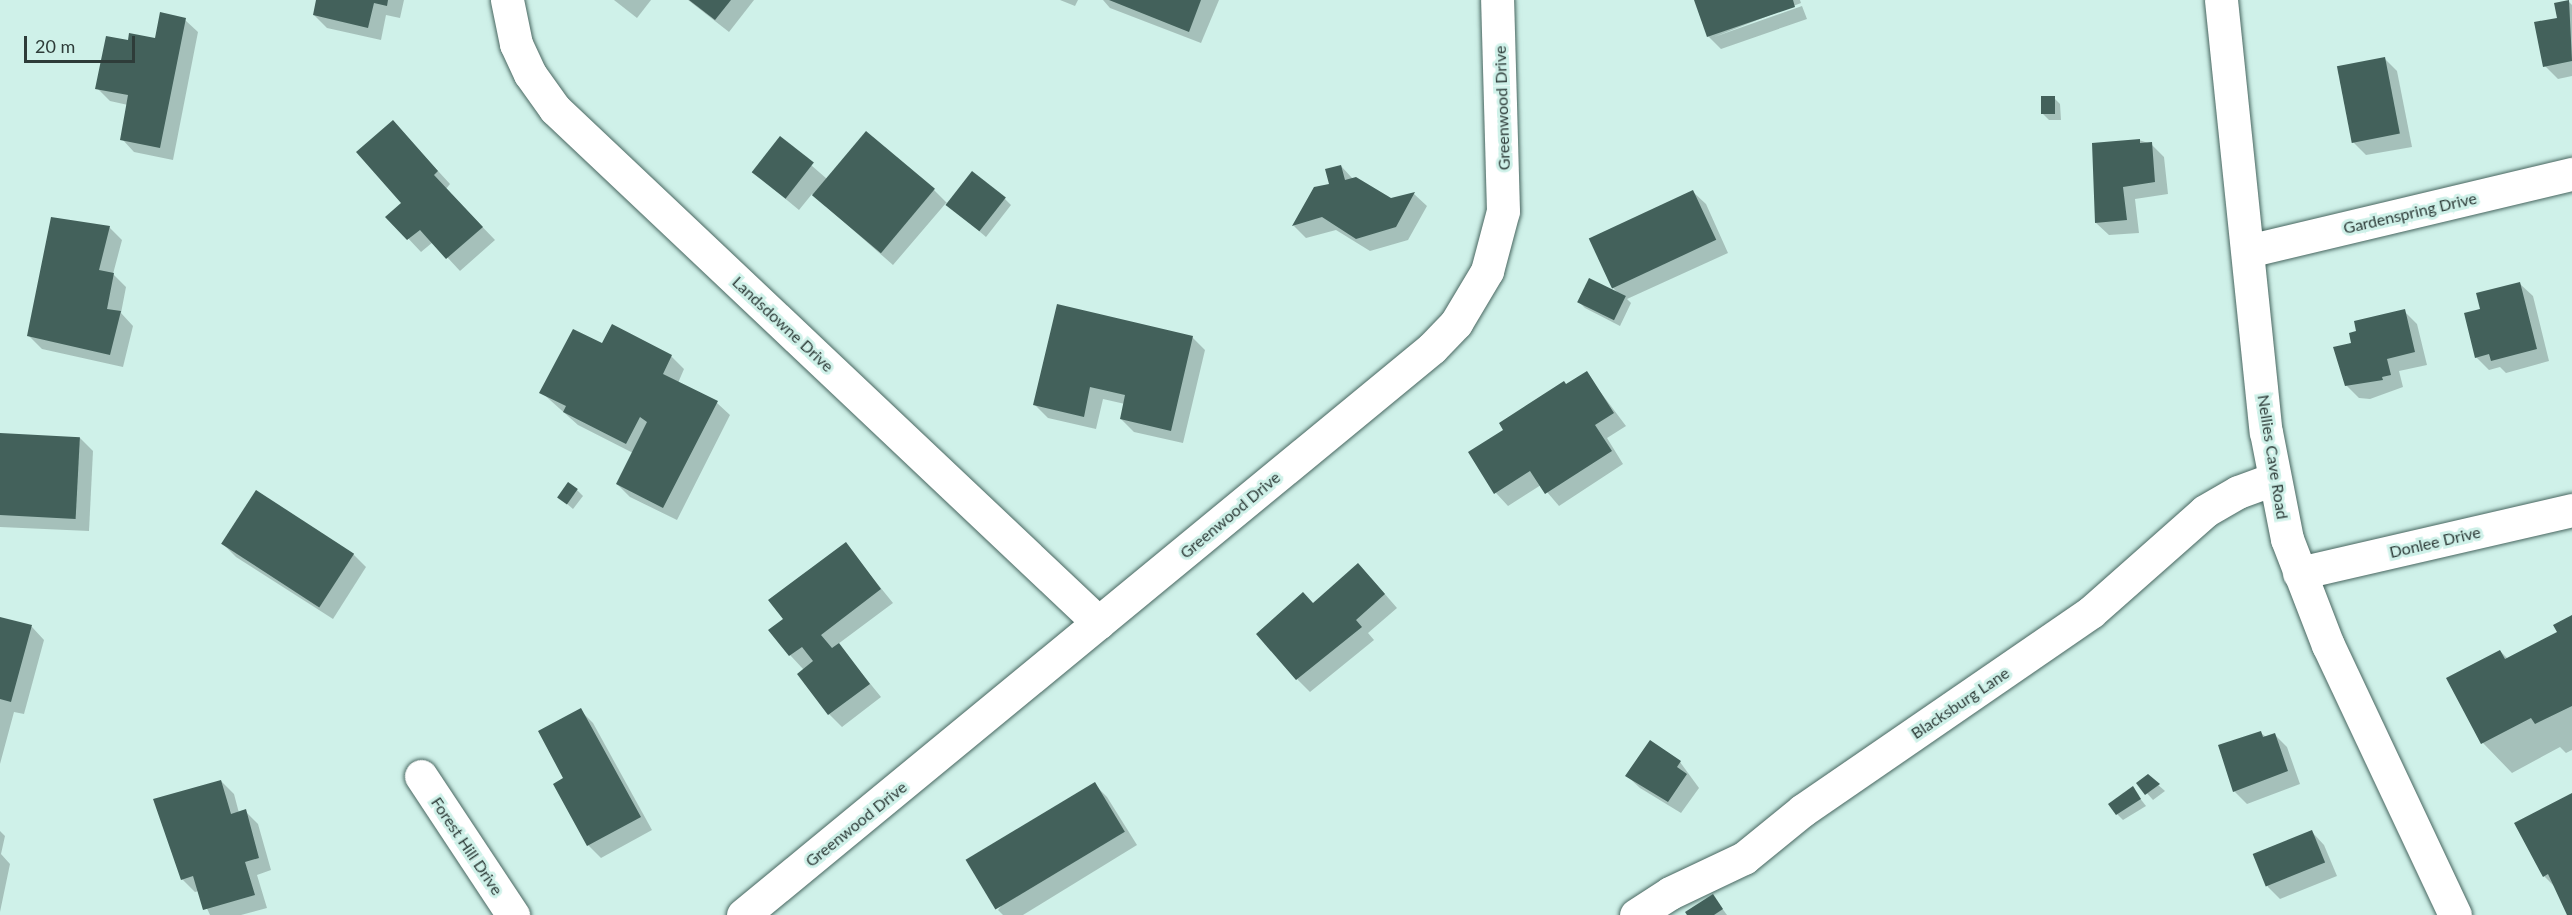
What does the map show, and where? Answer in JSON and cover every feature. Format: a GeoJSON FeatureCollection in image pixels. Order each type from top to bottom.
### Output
{"type":"FeatureCollection","features":[{"type":"Feature","properties":{"kind":"street","name":"Landsdowne Drive"},"geometry":{"type":"LineString","coordinates":[[507,0],[516,44],[530,74],[555,109],[1099,623]]}},
{"type":"Feature","properties":{"kind":"street","name":"Greenwood Drive"},"geometry":{"type":"LineString","coordinates":[[743,915],[1432,348],[1471,302],[1496,246],[1503,211],[1497,0]]}},
{"type":"Feature","properties":{"kind":"street","name":"Nellies Cave Road"},"geometry":{"type":"LineString","coordinates":[[2221,0],[2273,479],[2299,573],[2364,724],[2455,915]]}},
{"type":"Feature","properties":{"kind":"street","name":"Gardenspring Drive"},"geometry":{"type":"LineString","coordinates":[[2248,251],[2572,174]]}},
{"type":"Feature","properties":{"kind":"street","name":"Blacksburg Lane"},"geometry":{"type":"LineString","coordinates":[[1636,915],[1670,893],[1744,858],[1803,810],[2091,612],[2205,512],[2238,492],[2273,479]]}},
{"type":"Feature","properties":{"kind":"street","name":"Donlee Drive"},"geometry":{"type":"LineString","coordinates":[[2299,573],[2572,510]]}},
{"type":"Feature","properties":{"kind":"street","name":"Forest Hill Drive"},"geometry":{"type":"LineString","coordinates":[[421,776],[513,915]]}},
{"type":"Feature","properties":{"kind":"building"},"geometry":{"type":"Polygon","coordinates":[[[316,0],[388,0],[387,6],[374,3],[368,28],[313,15],[316,0]]]}},
{"type":"Feature","properties":{"kind":"building"},"geometry":{"type":"Polygon","coordinates":[[[689,0],[731,0],[715,20],[689,0]]]}},
{"type":"Feature","properties":{"kind":"building"},"geometry":{"type":"Polygon","coordinates":[[[1109,0],[1201,0],[1189,32],[1109,0]]]}},
{"type":"Feature","properties":{"kind":"building"},"geometry":{"type":"Polygon","coordinates":[[[1694,0],[1793,0],[1795,7],[1707,37],[1694,0]]]}},
{"type":"Feature","properties":{"kind":"building"},"geometry":{"type":"Polygon","coordinates":[[[2569,0],[2572,61],[2543,67],[2534,22],[2557,18],[2554,3],[2569,0]]]}},
{"type":"Feature","properties":{"kind":"building"},"geometry":{"type":"Polygon","coordinates":[[[160,12],[186,18],[160,148],[120,140],[128,95],[95,89],[106,36],[128,40],[129,33],[155,38],[160,12]]]}},
{"type":"Feature","properties":{"kind":"building"},"geometry":{"type":"Polygon","coordinates":[[[2385,57],[2400,134],[2352,143],[2337,66],[2385,57]]]}},
{"type":"Feature","properties":{"kind":"building"},"geometry":{"type":"Polygon","coordinates":[[[2041,96],[2055,96],[2055,114],[2041,114],[2041,96]]]}},
{"type":"Feature","properties":{"kind":"building"},"geometry":{"type":"Polygon","coordinates":[[[393,120],[438,171],[434,175],[483,227],[446,259],[420,230],[407,240],[385,217],[401,203],[356,152],[393,120]]]}},
{"type":"Feature","properties":{"kind":"building"},"geometry":{"type":"Polygon","coordinates":[[[866,131],[935,189],[881,253],[812,195],[866,131]]]}},
{"type":"Feature","properties":{"kind":"building"},"geometry":{"type":"Polygon","coordinates":[[[780,136],[814,162],[786,199],[752,172],[780,136]]]}},
{"type":"Feature","properties":{"kind":"building"},"geometry":{"type":"Polygon","coordinates":[[[2140,139],[2140,143],[2152,142],[2155,182],[2123,187],[2127,220],[2095,223],[2092,143],[2140,139]]]}},
{"type":"Feature","properties":{"kind":"building"},"geometry":{"type":"Polygon","coordinates":[[[1341,165],[1345,180],[1356,177],[1391,198],[1415,192],[1396,227],[1356,239],[1322,217],[1292,226],[1314,187],[1329,184],[1325,169],[1341,165]]]}},
{"type":"Feature","properties":{"kind":"building"},"geometry":{"type":"Polygon","coordinates":[[[972,171],[1006,197],[979,231],[946,205],[972,171]]]}},
{"type":"Feature","properties":{"kind":"building"},"geometry":{"type":"Polygon","coordinates":[[[1693,190],[1716,240],[1612,288],[1589,239],[1693,190]]]}},
{"type":"Feature","properties":{"kind":"building"},"geometry":{"type":"Polygon","coordinates":[[[51,217],[110,226],[99,270],[114,273],[107,309],[121,311],[110,355],[27,336],[51,217]]]}},
{"type":"Feature","properties":{"kind":"building"},"geometry":{"type":"Polygon","coordinates":[[[1589,278],[1626,296],[1614,320],[1577,302],[1589,278]]]}},
{"type":"Feature","properties":{"kind":"building"},"geometry":{"type":"Polygon","coordinates":[[[2520,282],[2537,349],[2491,361],[2489,354],[2475,358],[2464,313],[2480,309],[2476,293],[2520,282]]]}},
{"type":"Feature","properties":{"kind":"building"},"geometry":{"type":"Polygon","coordinates":[[[1057,304],[1193,336],[1171,431],[1120,419],[1125,395],[1090,387],[1084,417],[1033,405],[1057,304]]]}},
{"type":"Feature","properties":{"kind":"building"},"geometry":{"type":"Polygon","coordinates":[[[2405,309],[2415,352],[2387,359],[2391,375],[2382,377],[2383,380],[2345,386],[2333,347],[2351,343],[2349,333],[2356,331],[2354,321],[2405,309]]]}},
{"type":"Feature","properties":{"kind":"building"},"geometry":{"type":"Polygon","coordinates":[[[612,324],[672,355],[663,374],[718,401],[663,508],[616,484],[647,422],[640,417],[626,444],[563,412],[566,406],[539,393],[573,329],[602,343],[612,324]]]}},
{"type":"Feature","properties":{"kind":"building"},"geometry":{"type":"Polygon","coordinates":[[[1587,371],[1614,413],[1595,425],[1612,451],[1545,494],[1530,471],[1494,494],[1468,452],[1503,430],[1499,423],[1564,381],[1566,384],[1587,371]]]}},
{"type":"Feature","properties":{"kind":"building"},"geometry":{"type":"Polygon","coordinates":[[[0,433],[80,437],[76,519],[0,515],[0,433]]]}},
{"type":"Feature","properties":{"kind":"building"},"geometry":{"type":"Polygon","coordinates":[[[568,482],[578,489],[567,504],[557,498],[568,482]]]}},
{"type":"Feature","properties":{"kind":"building"},"geometry":{"type":"Polygon","coordinates":[[[256,490],[354,554],[319,607],[221,544],[256,490]]]}},
{"type":"Feature","properties":{"kind":"building"},"geometry":{"type":"Polygon","coordinates":[[[846,542],[881,589],[821,635],[832,648],[839,643],[870,684],[828,715],[797,674],[813,661],[802,647],[789,656],[768,630],[783,619],[768,600],[846,542]]]}},
{"type":"Feature","properties":{"kind":"building"},"geometry":{"type":"Polygon","coordinates":[[[1358,563],[1385,594],[1356,620],[1362,627],[1296,680],[1256,634],[1303,592],[1313,603],[1358,563]]]}},
{"type":"Feature","properties":{"kind":"building"},"geometry":{"type":"Polygon","coordinates":[[[2572,615],[2572,706],[2535,724],[2531,718],[2481,744],[2446,678],[2500,650],[2505,659],[2557,632],[2553,625],[2572,615]]]}},
{"type":"Feature","properties":{"kind":"building"},"geometry":{"type":"Polygon","coordinates":[[[0,617],[32,625],[11,702],[0,699],[0,617]]]}},
{"type":"Feature","properties":{"kind":"building"},"geometry":{"type":"Polygon","coordinates":[[[581,708],[641,817],[587,846],[553,784],[563,778],[538,731],[581,708]]]}},
{"type":"Feature","properties":{"kind":"building"},"geometry":{"type":"Polygon","coordinates":[[[2261,731],[2263,737],[2275,733],[2288,771],[2233,792],[2218,745],[2261,731]]]}},
{"type":"Feature","properties":{"kind":"building"},"geometry":{"type":"Polygon","coordinates":[[[1650,740],[1681,761],[1677,767],[1687,774],[1668,802],[1625,776],[1650,740]]]}},
{"type":"Feature","properties":{"kind":"building"},"geometry":{"type":"Polygon","coordinates":[[[2148,774],[2160,784],[2145,795],[2136,783],[2148,774]]]}},
{"type":"Feature","properties":{"kind":"building"},"geometry":{"type":"Polygon","coordinates":[[[221,780],[231,814],[246,809],[259,858],[245,862],[255,895],[203,910],[193,876],[181,880],[153,799],[221,780]]]}},
{"type":"Feature","properties":{"kind":"building"},"geometry":{"type":"Polygon","coordinates":[[[1095,782],[1125,832],[995,909],[966,860],[1095,782]]]}},
{"type":"Feature","properties":{"kind":"building"},"geometry":{"type":"Polygon","coordinates":[[[2133,786],[2141,799],[2116,815],[2108,804],[2133,786]]]}},
{"type":"Feature","properties":{"kind":"building"},"geometry":{"type":"Polygon","coordinates":[[[2572,793],[2572,915],[2567,915],[2548,874],[2543,877],[2514,823],[2572,793]]]}},
{"type":"Feature","properties":{"kind":"building"},"geometry":{"type":"Polygon","coordinates":[[[2312,830],[2325,862],[2266,886],[2253,854],[2312,830]]]}},
{"type":"Feature","properties":{"kind":"building"},"geometry":{"type":"Polygon","coordinates":[[[1713,894],[1723,909],[1714,915],[1687,915],[1685,912],[1713,894]]]}}]}
